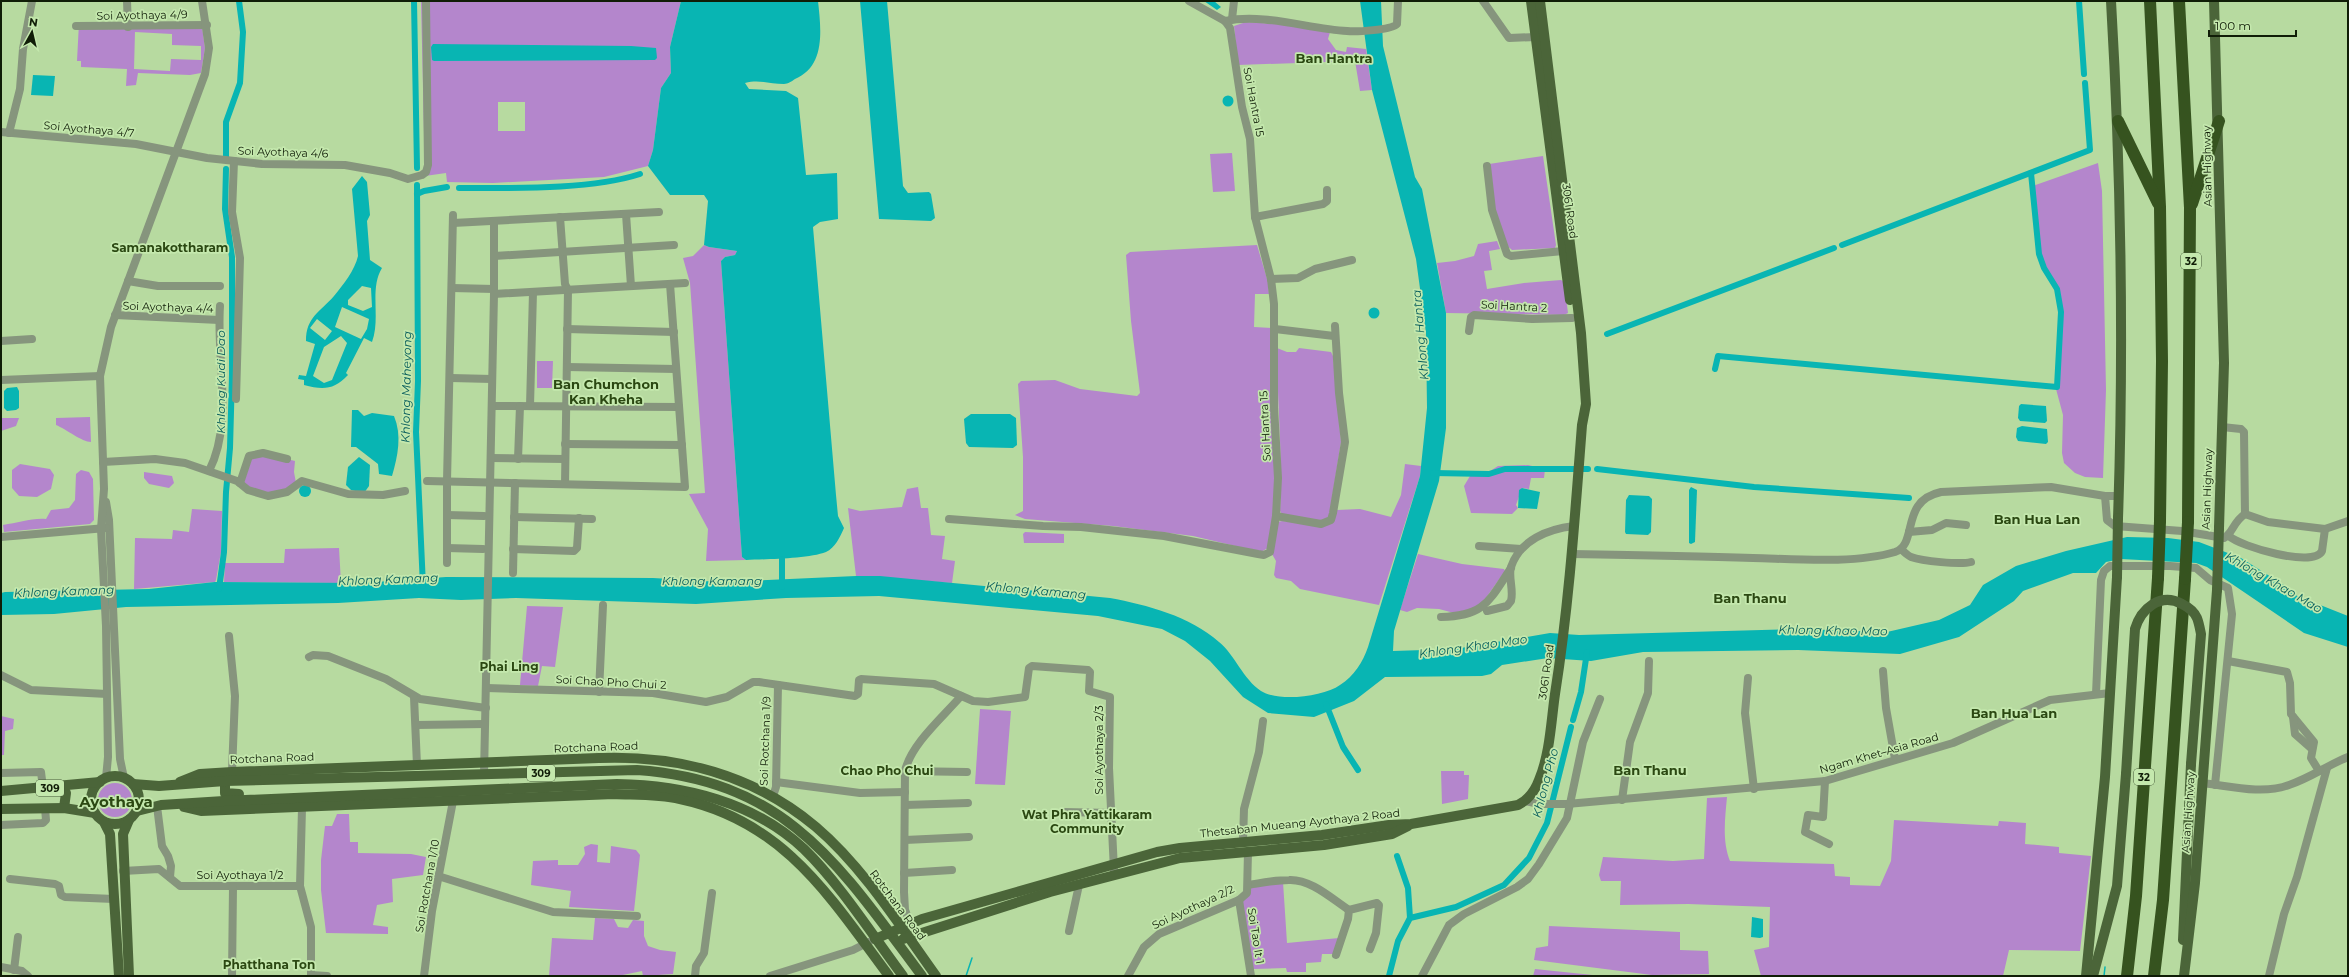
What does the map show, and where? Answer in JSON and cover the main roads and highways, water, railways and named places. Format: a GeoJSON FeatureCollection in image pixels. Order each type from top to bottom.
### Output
{"type":"FeatureCollection","features":[{"type":"Feature","properties":{"kind":"highway","name":"32"},"geometry":{"type":"LineString","coordinates":[[2127,976],[2136,896],[2158,578],[2160,521],[2162,361],[2160,207],[2150,1]]}},
{"type":"Feature","properties":{"kind":"highway","name":"Asian Highway"},"geometry":{"type":"LineString","coordinates":[[2154,976],[2163,900],[2188,522],[2190,208],[2179,1]]}},
{"type":"Feature","properties":{"kind":"highway"},"geometry":{"type":"LineString","coordinates":[[2118,121],[2160,207]]}},
{"type":"Feature","properties":{"kind":"highway"},"geometry":{"type":"LineString","coordinates":[[2190,208],[2219,121]]}},
{"type":"Feature","properties":{"kind":"main road","name":"3061 Road"},"geometry":{"type":"LineString","coordinates":[[1411,824],[1507,808],[1525,801],[1540,779],[1547,752],[1559,670],[1574,526],[1582,425],[1586,404],[1583,365],[1554,147],[1531,1]]}},
{"type":"Feature","properties":{"kind":"main road","name":"3061 Road"},"geometry":{"type":"LineString","coordinates":[[1540,1],[1563,251],[1572,318],[1582,425]]}},
{"type":"Feature","properties":{"kind":"main road"},"geometry":{"type":"LineString","coordinates":[[2086,976],[2102,814],[2110,693],[2119,496],[2120,288],[2118,121],[2111,1]]}},
{"type":"Feature","properties":{"kind":"main road","name":"Asian Highway"},"geometry":{"type":"LineString","coordinates":[[2183,976],[2195,883],[2217,590],[2219,528],[2224,363],[2219,121],[2214,1]]}},
{"type":"Feature","properties":{"kind":"main road"},"geometry":{"type":"LineString","coordinates":[[2093,976],[2117,886],[2135,629],[2139,617],[2148,606],[2160,601],[2176,601],[2189,608],[2197,618],[2201,634],[2191,764],[2184,894],[2183,976]]}},
{"type":"Feature","properties":{"kind":"main road","name":"Rotchana Road"},"geometry":{"type":"LineString","coordinates":[[171,786],[200,774],[232,772],[625,757],[666,760],[724,775],[772,796],[801,816],[827,838],[905,925],[907,937],[936,976]]}},
{"type":"Feature","properties":{"kind":"main road","name":"Rotchana Road"},"geometry":{"type":"LineString","coordinates":[[133,784],[171,786],[225,781],[466,776],[637,770],[679,775],[729,788],[771,809],[818,846],[842,872],[922,976]]}},
{"type":"Feature","properties":{"kind":"main road"},"geometry":{"type":"LineString","coordinates":[[119,976],[110,834],[104,822],[95,813],[91,797],[103,780],[115,776],[124,778],[133,784],[138,794],[137,811],[129,820],[123,834],[123,871],[129,976]]}},
{"type":"Feature","properties":{"kind":"main road"},"geometry":{"type":"LineString","coordinates":[[466,776],[466,791]]}},
{"type":"Feature","properties":{"kind":"main road","name":"309"},"geometry":{"type":"LineString","coordinates":[[1,791],[63,787],[103,780]]}},
{"type":"Feature","properties":{"kind":"main road"},"geometry":{"type":"LineString","coordinates":[[225,781],[224,790],[228,794],[284,794],[307,798]]}},
{"type":"Feature","properties":{"kind":"main road"},"geometry":{"type":"LineString","coordinates":[[1,783],[26,789]]}},
{"type":"Feature","properties":{"kind":"main road","name":"309"},"geometry":{"type":"LineString","coordinates":[[137,811],[157,806],[307,798],[358,801],[466,791],[646,784],[695,792],[718,799],[767,822],[803,848],[830,878],[903,976]]}},
{"type":"Feature","properties":{"kind":"main road"},"geometry":{"type":"LineString","coordinates":[[63,787],[66,793],[64,808]]}},
{"type":"Feature","properties":{"kind":"main road"},"geometry":{"type":"LineString","coordinates":[[176,805],[201,811],[302,808],[358,801],[453,801],[644,794],[680,799],[710,808],[752,826],[795,858],[822,887],[889,976]]}},
{"type":"Feature","properties":{"kind":"main road","name":"309"},"geometry":{"type":"LineString","coordinates":[[1,809],[64,808],[95,813]]}},
{"type":"Feature","properties":{"kind":"main road"},"geometry":{"type":"LineString","coordinates":[[1,816],[27,809]]}},
{"type":"Feature","properties":{"kind":"main road"},"geometry":{"type":"LineString","coordinates":[[104,822],[117,824],[129,820]]}},
{"type":"Feature","properties":{"kind":"main road","name":"Thetsaban Mueang Ayothaya 2 Road"},"geometry":{"type":"LineString","coordinates":[[875,939],[905,925],[1114,870],[1180,848],[1322,834],[1389,824],[1411,824]]}},
{"type":"Feature","properties":{"kind":"main road","name":"Thetsaban Mueang Ayothaya 2 Road"},"geometry":{"type":"LineString","coordinates":[[882,948],[907,937],[1079,885],[1114,870],[1180,858],[1324,845],[1392,834],[1411,824]]}},
{"type":"Feature","properties":{"kind":"water"},"geometry":{"type":"Polygon","coordinates":[[[681,1],[818,1],[820,23],[819,46],[817,56],[805,73],[787,84],[755,81],[745,83],[749,89],[786,91],[798,98],[806,175],[837,173],[838,219],[820,222],[813,227],[838,516],[844,528],[835,545],[826,552],[809,556],[787,558],[746,560],[742,557],[721,261],[725,257],[735,255],[737,251],[704,245],[708,201],[704,195],[670,195],[648,166],[653,150],[661,88],[671,73],[670,47],[681,1]]]}},
{"type":"Feature","properties":{"kind":"water"},"geometry":{"type":"Polygon","coordinates":[[[860,1],[887,1],[903,186],[908,193],[929,192],[931,194],[935,218],[931,221],[879,219],[860,1]]]}},
{"type":"Feature","properties":{"kind":"water"},"geometry":{"type":"Polygon","coordinates":[[[1204,1],[1214,1],[1221,7],[1217,10],[1204,1]]]}},
{"type":"Feature","properties":{"kind":"water"},"geometry":{"type":"Polygon","coordinates":[[[1360,1],[1381,1],[1383,46],[1415,177],[1422,189],[1446,313],[1446,428],[1439,481],[1394,631],[1393,651],[1455,649],[1550,633],[1579,635],[1800,629],[1887,632],[1939,620],[1970,605],[1983,585],[2016,566],[2066,551],[2127,537],[2168,538],[2199,542],[2241,558],[2287,587],[2295,595],[2348,616],[2348,647],[2304,633],[2207,567],[2196,563],[2121,559],[2106,562],[2096,573],[2073,573],[2023,591],[2014,601],[1959,637],[1900,654],[1798,650],[1643,652],[1591,661],[1548,658],[1502,665],[1491,674],[1482,676],[1385,677],[1354,701],[1314,717],[1268,713],[1243,697],[1210,661],[1185,641],[1162,629],[1098,616],[879,596],[786,598],[696,604],[516,598],[461,600],[419,598],[338,603],[126,607],[54,614],[1,615],[1,593],[5,592],[149,589],[215,582],[362,583],[446,577],[653,578],[721,582],[880,576],[1110,598],[1139,604],[1182,618],[1208,633],[1225,647],[1244,674],[1261,691],[1278,696],[1300,697],[1323,693],[1332,689],[1340,685],[1354,673],[1361,663],[1368,647],[1420,476],[1427,408],[1426,333],[1416,259],[1372,90],[1360,1]]]}},
{"type":"Feature","properties":{"kind":"water"},"geometry":{"type":"Polygon","coordinates":[[[433,44],[631,46],[656,48],[657,58],[655,60],[434,61],[432,60],[431,47],[433,44]]]}},
{"type":"Feature","properties":{"kind":"water"},"geometry":{"type":"Polygon","coordinates":[[[33,75],[55,76],[53,96],[31,95],[33,75]]]}},
{"type":"Feature","properties":{"kind":"water"},"geometry":{"type":"Polygon","coordinates":[[[1228,95],[1232,97],[1234,101],[1232,105],[1228,107],[1224,105],[1222,101],[1224,97],[1228,95]]]}},
{"type":"Feature","properties":{"kind":"water"},"geometry":{"type":"Polygon","coordinates":[[[362,176],[367,182],[370,215],[367,221],[370,260],[382,268],[376,285],[376,323],[374,333],[372,342],[364,338],[346,373],[348,375],[343,380],[328,388],[311,387],[304,385],[304,380],[298,379],[299,375],[306,376],[315,344],[306,341],[308,326],[311,320],[345,282],[354,267],[358,256],[352,189],[362,176]],[[362,286],[348,300],[348,305],[363,311],[372,307],[371,288],[362,286]],[[342,307],[335,327],[361,339],[367,329],[369,319],[342,307]],[[317,319],[310,328],[325,340],[332,331],[317,319]],[[341,336],[324,347],[313,376],[324,383],[332,380],[347,343],[341,336]]]}},
{"type":"Feature","properties":{"kind":"water"},"geometry":{"type":"Polygon","coordinates":[[[1372,308],[1376,308],[1378,309],[1378,317],[1372,318],[1369,315],[1369,311],[1372,308]]]}},
{"type":"Feature","properties":{"kind":"water"},"geometry":{"type":"Polygon","coordinates":[[[17,387],[19,391],[19,408],[16,410],[7,411],[4,408],[4,391],[7,388],[17,387]]]}},
{"type":"Feature","properties":{"kind":"water"},"geometry":{"type":"Polygon","coordinates":[[[2021,404],[2046,406],[2047,421],[2045,423],[2020,421],[2018,418],[2019,406],[2021,404]]]}},
{"type":"Feature","properties":{"kind":"water"},"geometry":{"type":"Polygon","coordinates":[[[352,410],[358,410],[364,416],[372,413],[394,416],[398,431],[398,446],[392,476],[379,474],[378,464],[356,447],[351,447],[352,410]]]}},
{"type":"Feature","properties":{"kind":"water"},"geometry":{"type":"Polygon","coordinates":[[[971,414],[1010,414],[1016,418],[1017,445],[1013,448],[969,447],[966,443],[964,419],[971,414]]]}},
{"type":"Feature","properties":{"kind":"water"},"geometry":{"type":"Polygon","coordinates":[[[2022,426],[2047,429],[2048,442],[2046,444],[2018,441],[2016,437],[2017,428],[2022,426]]]}},
{"type":"Feature","properties":{"kind":"water"},"geometry":{"type":"Polygon","coordinates":[[[359,457],[370,465],[369,486],[364,493],[351,490],[346,485],[348,467],[359,457]]]}},
{"type":"Feature","properties":{"kind":"water"},"geometry":{"type":"Polygon","coordinates":[[[303,485],[307,485],[311,491],[307,497],[303,497],[299,493],[299,489],[303,485]]]}},
{"type":"Feature","properties":{"kind":"water"},"geometry":{"type":"Polygon","coordinates":[[[1691,487],[1697,490],[1695,542],[1691,544],[1689,543],[1689,490],[1691,487]]]}},
{"type":"Feature","properties":{"kind":"water"},"geometry":{"type":"Polygon","coordinates":[[[1522,488],[1540,492],[1537,509],[1518,508],[1519,490],[1522,488]]]}},
{"type":"Feature","properties":{"kind":"water"},"geometry":{"type":"Polygon","coordinates":[[[1629,495],[1649,496],[1652,499],[1651,532],[1648,535],[1626,534],[1625,532],[1626,500],[1629,495]]]}},
{"type":"Feature","properties":{"kind":"water"},"geometry":{"type":"Polygon","coordinates":[[[1752,917],[1763,919],[1763,937],[1751,937],[1752,917]]]}},
{"type":"Feature","properties":{"kind":"waterway","name":"Khlong Kudi Dao"},"geometry":{"type":"LineString","coordinates":[[226,158],[226,122],[240,83],[243,32],[239,1]]}},
{"type":"Feature","properties":{"kind":"waterway","name":"Khlong Maheyong"},"geometry":{"type":"LineString","coordinates":[[414,1],[417,168]]}},
{"type":"Feature","properties":{"kind":"waterway"},"geometry":{"type":"LineString","coordinates":[[2079,1],[2084,74]]}},
{"type":"Feature","properties":{"kind":"waterway"},"geometry":{"type":"LineString","coordinates":[[1842,245],[2090,150],[2085,83]]}},
{"type":"Feature","properties":{"kind":"waterway","name":"Khlong Kudi Dao"},"geometry":{"type":"LineString","coordinates":[[219,589],[224,552],[226,492],[230,448],[232,375],[232,257],[225,209],[226,169]]}},
{"type":"Feature","properties":{"kind":"waterway"},"geometry":{"type":"LineString","coordinates":[[1715,369],[1718,356],[2057,387],[2061,312],[2057,289],[2044,268],[2039,254],[2031,173]]}},
{"type":"Feature","properties":{"kind":"waterway"},"geometry":{"type":"LineString","coordinates":[[459,188],[551,187],[598,183],[640,174]]}},
{"type":"Feature","properties":{"kind":"waterway","name":"Khlong Maheyong"},"geometry":{"type":"LineString","coordinates":[[417,185],[418,381],[416,432],[423,586]]}},
{"type":"Feature","properties":{"kind":"waterway"},"geometry":{"type":"LineString","coordinates":[[417,194],[424,191],[447,187]]}},
{"type":"Feature","properties":{"kind":"waterway"},"geometry":{"type":"LineString","coordinates":[[1607,334],[1834,248]]}},
{"type":"Feature","properties":{"kind":"waterway"},"geometry":{"type":"LineString","coordinates":[[1433,473],[1489,474],[1505,469],[1588,469]]}},
{"type":"Feature","properties":{"kind":"waterway"},"geometry":{"type":"LineString","coordinates":[[1597,469],[1754,487],[1909,498]]}},
{"type":"Feature","properties":{"kind":"waterway"},"geometry":{"type":"LineString","coordinates":[[782,559],[782,587]]}},
{"type":"Feature","properties":{"kind":"waterway","name":"Khlong Pho"},"geometry":{"type":"LineString","coordinates":[[1573,720],[1581,692],[1587,652]]}},
{"type":"Feature","properties":{"kind":"waterway"},"geometry":{"type":"LineString","coordinates":[[1326,704],[1343,747],[1358,770]]}},
{"type":"Feature","properties":{"kind":"waterway","name":"Khlong Pho"},"geometry":{"type":"LineString","coordinates":[[1389,976],[1398,941],[1410,918],[1456,907],[1504,885],[1529,858],[1547,823],[1571,727]]}},
{"type":"Feature","properties":{"kind":"waterway"},"geometry":{"type":"LineString","coordinates":[[1397,856],[1408,888],[1410,918]]}},
{"type":"Feature","properties":{"kind":"waterway"},"geometry":{"type":"LineString","coordinates":[[966,976],[972,958]]}},
{"type":"Feature","properties":{"kind":"waterway"},"geometry":{"type":"LineString","coordinates":[[2104,976],[2105,967]]}},
{"type":"Feature","properties":{"kind":"district","name":"Ban Hantra"},"geometry":{"type":"Point","coordinates":[1334,58]}},
{"type":"Feature","properties":{"kind":"district","name":"Samanakottharam"},"geometry":{"type":"Point","coordinates":[170,247]}},
{"type":"Feature","properties":{"kind":"district","name":"Ban Chumchon Kan Kheha"},"geometry":{"type":"Point","coordinates":[606,392]}},
{"type":"Feature","properties":{"kind":"district","name":"Ban Hua Lan"},"geometry":{"type":"Point","coordinates":[2037,519]}},
{"type":"Feature","properties":{"kind":"district","name":"Ban Thanu"},"geometry":{"type":"Point","coordinates":[1750,598]}},
{"type":"Feature","properties":{"kind":"district","name":"Phai Ling"},"geometry":{"type":"Point","coordinates":[509,666]}},
{"type":"Feature","properties":{"kind":"district","name":"Ban Hua Lan"},"geometry":{"type":"Point","coordinates":[2014,713]}},
{"type":"Feature","properties":{"kind":"district","name":"Chao Pho Chui"},"geometry":{"type":"Point","coordinates":[887,770]}},
{"type":"Feature","properties":{"kind":"district","name":"Ban Thanu"},"geometry":{"type":"Point","coordinates":[1650,770]}},
{"type":"Feature","properties":{"kind":"district","name":"Ayothaya"},"geometry":{"type":"Point","coordinates":[116,801]}},
{"type":"Feature","properties":{"kind":"district","name":"Wat Phra Yattikaram Community"},"geometry":{"type":"Point","coordinates":[1087,821]}},
{"type":"Feature","properties":{"kind":"district","name":"Phatthana Ton"},"geometry":{"type":"Point","coordinates":[269,964]}},
{"type":"Feature","properties":{"kind":"water label","name":"Khlong Hantra"},"geometry":{"type":"Point","coordinates":[1420,335]}},
{"type":"Feature","properties":{"kind":"water label","name":"Khlong Kamang"},"geometry":{"type":"Point","coordinates":[388,579]}},
{"type":"Feature","properties":{"kind":"water label","name":"Khlong Kamang"},"geometry":{"type":"Point","coordinates":[712,580]}},
{"type":"Feature","properties":{"kind":"water label","name":"Khlong Khao Mao"},"geometry":{"type":"Point","coordinates":[2274,582]}},
{"type":"Feature","properties":{"kind":"water label","name":"Khlong Kamang"},"geometry":{"type":"Point","coordinates":[1036,590]}},
{"type":"Feature","properties":{"kind":"water label","name":"Khlong Kamang"},"geometry":{"type":"Point","coordinates":[64,591]}},
{"type":"Feature","properties":{"kind":"water label","name":"Khlong Khao Mao"},"geometry":{"type":"Point","coordinates":[1833,630]}},
{"type":"Feature","properties":{"kind":"water label","name":"Khlong Khao Mao"},"geometry":{"type":"Point","coordinates":[1473,646]}}]}
